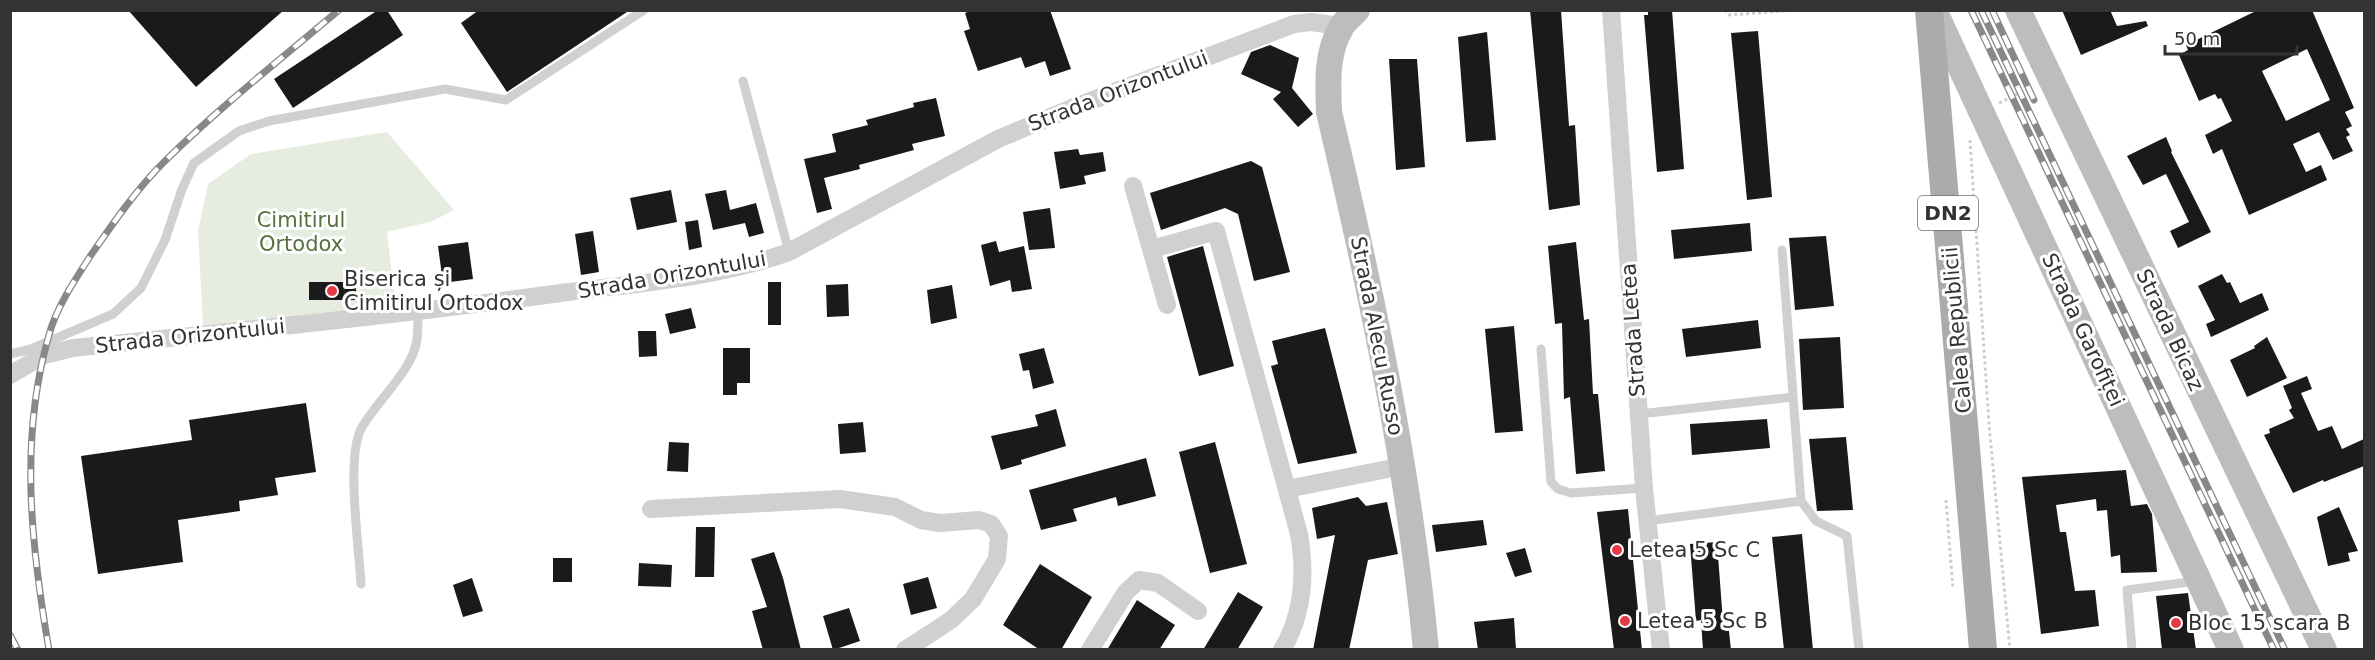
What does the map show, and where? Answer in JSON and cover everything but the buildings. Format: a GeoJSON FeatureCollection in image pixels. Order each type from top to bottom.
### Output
{"type":"FeatureCollection","features":[{"type":"Feature","properties":{"kind":"main road","name":"Calea Republicii"},"geometry":{"type":"LineString","coordinates":[[1929,10],[1983,650]]}},
{"type":"Feature","properties":{"kind":"street","name":"Strada Letea"},"geometry":{"type":"LineString","coordinates":[[1611,10],[1638,414],[1661,650]]}},
{"type":"Feature","properties":{"kind":"street","name":"Strada Garofiței"},"geometry":{"type":"LineString","coordinates":[[1934,10],[2231,650]]}},
{"type":"Feature","properties":{"kind":"street","name":"Strada Bicaz"},"geometry":{"type":"LineString","coordinates":[[2018,10],[2324,650]]}},
{"type":"Feature","properties":{"kind":"street","name":"Strada Orizontului"},"geometry":{"type":"LineString","coordinates":[[10,375],[44,355],[73,348],[418,313],[707,273],[761,262],[789,252],[998,139],[1061,112],[1294,24],[1349,18]]}},
{"type":"Feature","properties":{"kind":"street","name":"Strada Alecu Russo"},"geometry":{"type":"LineString","coordinates":[[1349,18],[1333,49],[1328,77],[1329,112],[1375,315],[1403,466],[1426,650]]}},
{"type":"Feature","properties":{"kind":"street"},"geometry":{"type":"LineString","coordinates":[[1133,186],[1167,305]]}},
{"type":"Feature","properties":{"kind":"street"},"geometry":{"type":"LineString","coordinates":[[1152,249],[1216,231],[1287,489],[1304,560],[1303,585],[1298,613],[1282,650]]}},
{"type":"Feature","properties":{"kind":"street"},"geometry":{"type":"LineString","coordinates":[[1287,489],[1403,466]]}},
{"type":"Feature","properties":{"kind":"street"},"geometry":{"type":"LineString","coordinates":[[651,509],[840,499],[895,507],[921,520],[940,523],[979,520],[991,525],[999,536],[997,559],[973,599],[951,620],[905,650]]}},
{"type":"Feature","properties":{"kind":"street"},"geometry":{"type":"LineString","coordinates":[[1090,650],[1126,592],[1139,580],[1158,583],[1198,611]]}},
{"type":"Feature","properties":{"kind":"street"},"geometry":{"type":"LineString","coordinates":[[1417,650],[1423,613]]}},
{"type":"Feature","properties":{"kind":"lane"},"geometry":{"type":"LineString","coordinates":[[10,354],[31,349],[112,314],[141,288],[165,240],[182,189],[195,163],[239,131],[269,121],[445,89],[506,100],[644,10]]}},
{"type":"Feature","properties":{"kind":"lane"},"geometry":{"type":"LineString","coordinates":[[743,81],[789,252]]}},
{"type":"Feature","properties":{"kind":"lane"},"geometry":{"type":"LineString","coordinates":[[1782,250],[1801,501],[1816,520],[1847,536],[1859,650]]}},
{"type":"Feature","properties":{"kind":"lane"},"geometry":{"type":"LineString","coordinates":[[362,584],[354,467],[356,448],[361,430],[406,364],[417,342],[418,313]]}},
{"type":"Feature","properties":{"kind":"lane"},"geometry":{"type":"LineString","coordinates":[[1541,349],[1551,482],[1558,489],[1571,493],[1644,488]]}},
{"type":"Feature","properties":{"kind":"lane"},"geometry":{"type":"LineString","coordinates":[[1638,414],[1793,397]]}},
{"type":"Feature","properties":{"kind":"lane"},"geometry":{"type":"LineString","coordinates":[[1647,521],[1801,501]]}},
{"type":"Feature","properties":{"kind":"lane"},"geometry":{"type":"LineString","coordinates":[[2132,650],[2127,590],[2199,581]]}},
{"type":"Feature","properties":{"kind":"path"},"geometry":{"type":"LineString","coordinates":[[1725,10],[1728,15],[1799,10]]}},
{"type":"Feature","properties":{"kind":"path"},"geometry":{"type":"LineString","coordinates":[[1981,111],[2050,78]]}},
{"type":"Feature","properties":{"kind":"path"},"geometry":{"type":"LineString","coordinates":[[1970,137],[1989,424],[2010,650]]}},
{"type":"Feature","properties":{"kind":"green space","name":"Cimitirul Ortodox"},"geometry":{"type":"Polygon","coordinates":[[[387,132],[454,210],[433,221],[387,232],[396,311],[203,327],[198,231],[208,184],[251,154],[387,132]]]}},
{"type":"Feature","properties":{"kind":"railway"},"geometry":{"type":"LineString","coordinates":[[49,650],[33,532],[31,453],[40,374],[56,314],[91,255],[156,170],[230,101],[339,10]]}},
{"type":"Feature","properties":{"kind":"railway"},"geometry":{"type":"LineString","coordinates":[[1971,10],[2274,650]]}},
{"type":"Feature","properties":{"kind":"railway"},"geometry":{"type":"LineString","coordinates":[[1981,10],[2285,650]]}},
{"type":"Feature","properties":{"kind":"railway"},"geometry":{"type":"LineString","coordinates":[[1992,10],[2034,100]]}},
{"type":"Feature","properties":{"kind":"railway"},"geometry":{"type":"LineString","coordinates":[[10,635],[18,650]]}},
{"type":"Feature","properties":{"kind":"place","name":"Biserica și Cimitirul Ortodox"},"geometry":{"type":"Point","coordinates":[332,291]}},
{"type":"Feature","properties":{"kind":"place","name":"Letea 5 Sc C"},"geometry":{"type":"Point","coordinates":[1617,550]}},
{"type":"Feature","properties":{"kind":"place","name":"Letea 5 Sc B"},"geometry":{"type":"Point","coordinates":[1625,621]}},
{"type":"Feature","properties":{"kind":"place","name":"Bloc 15 scara B"},"geometry":{"type":"Point","coordinates":[2176,623]}}]}
